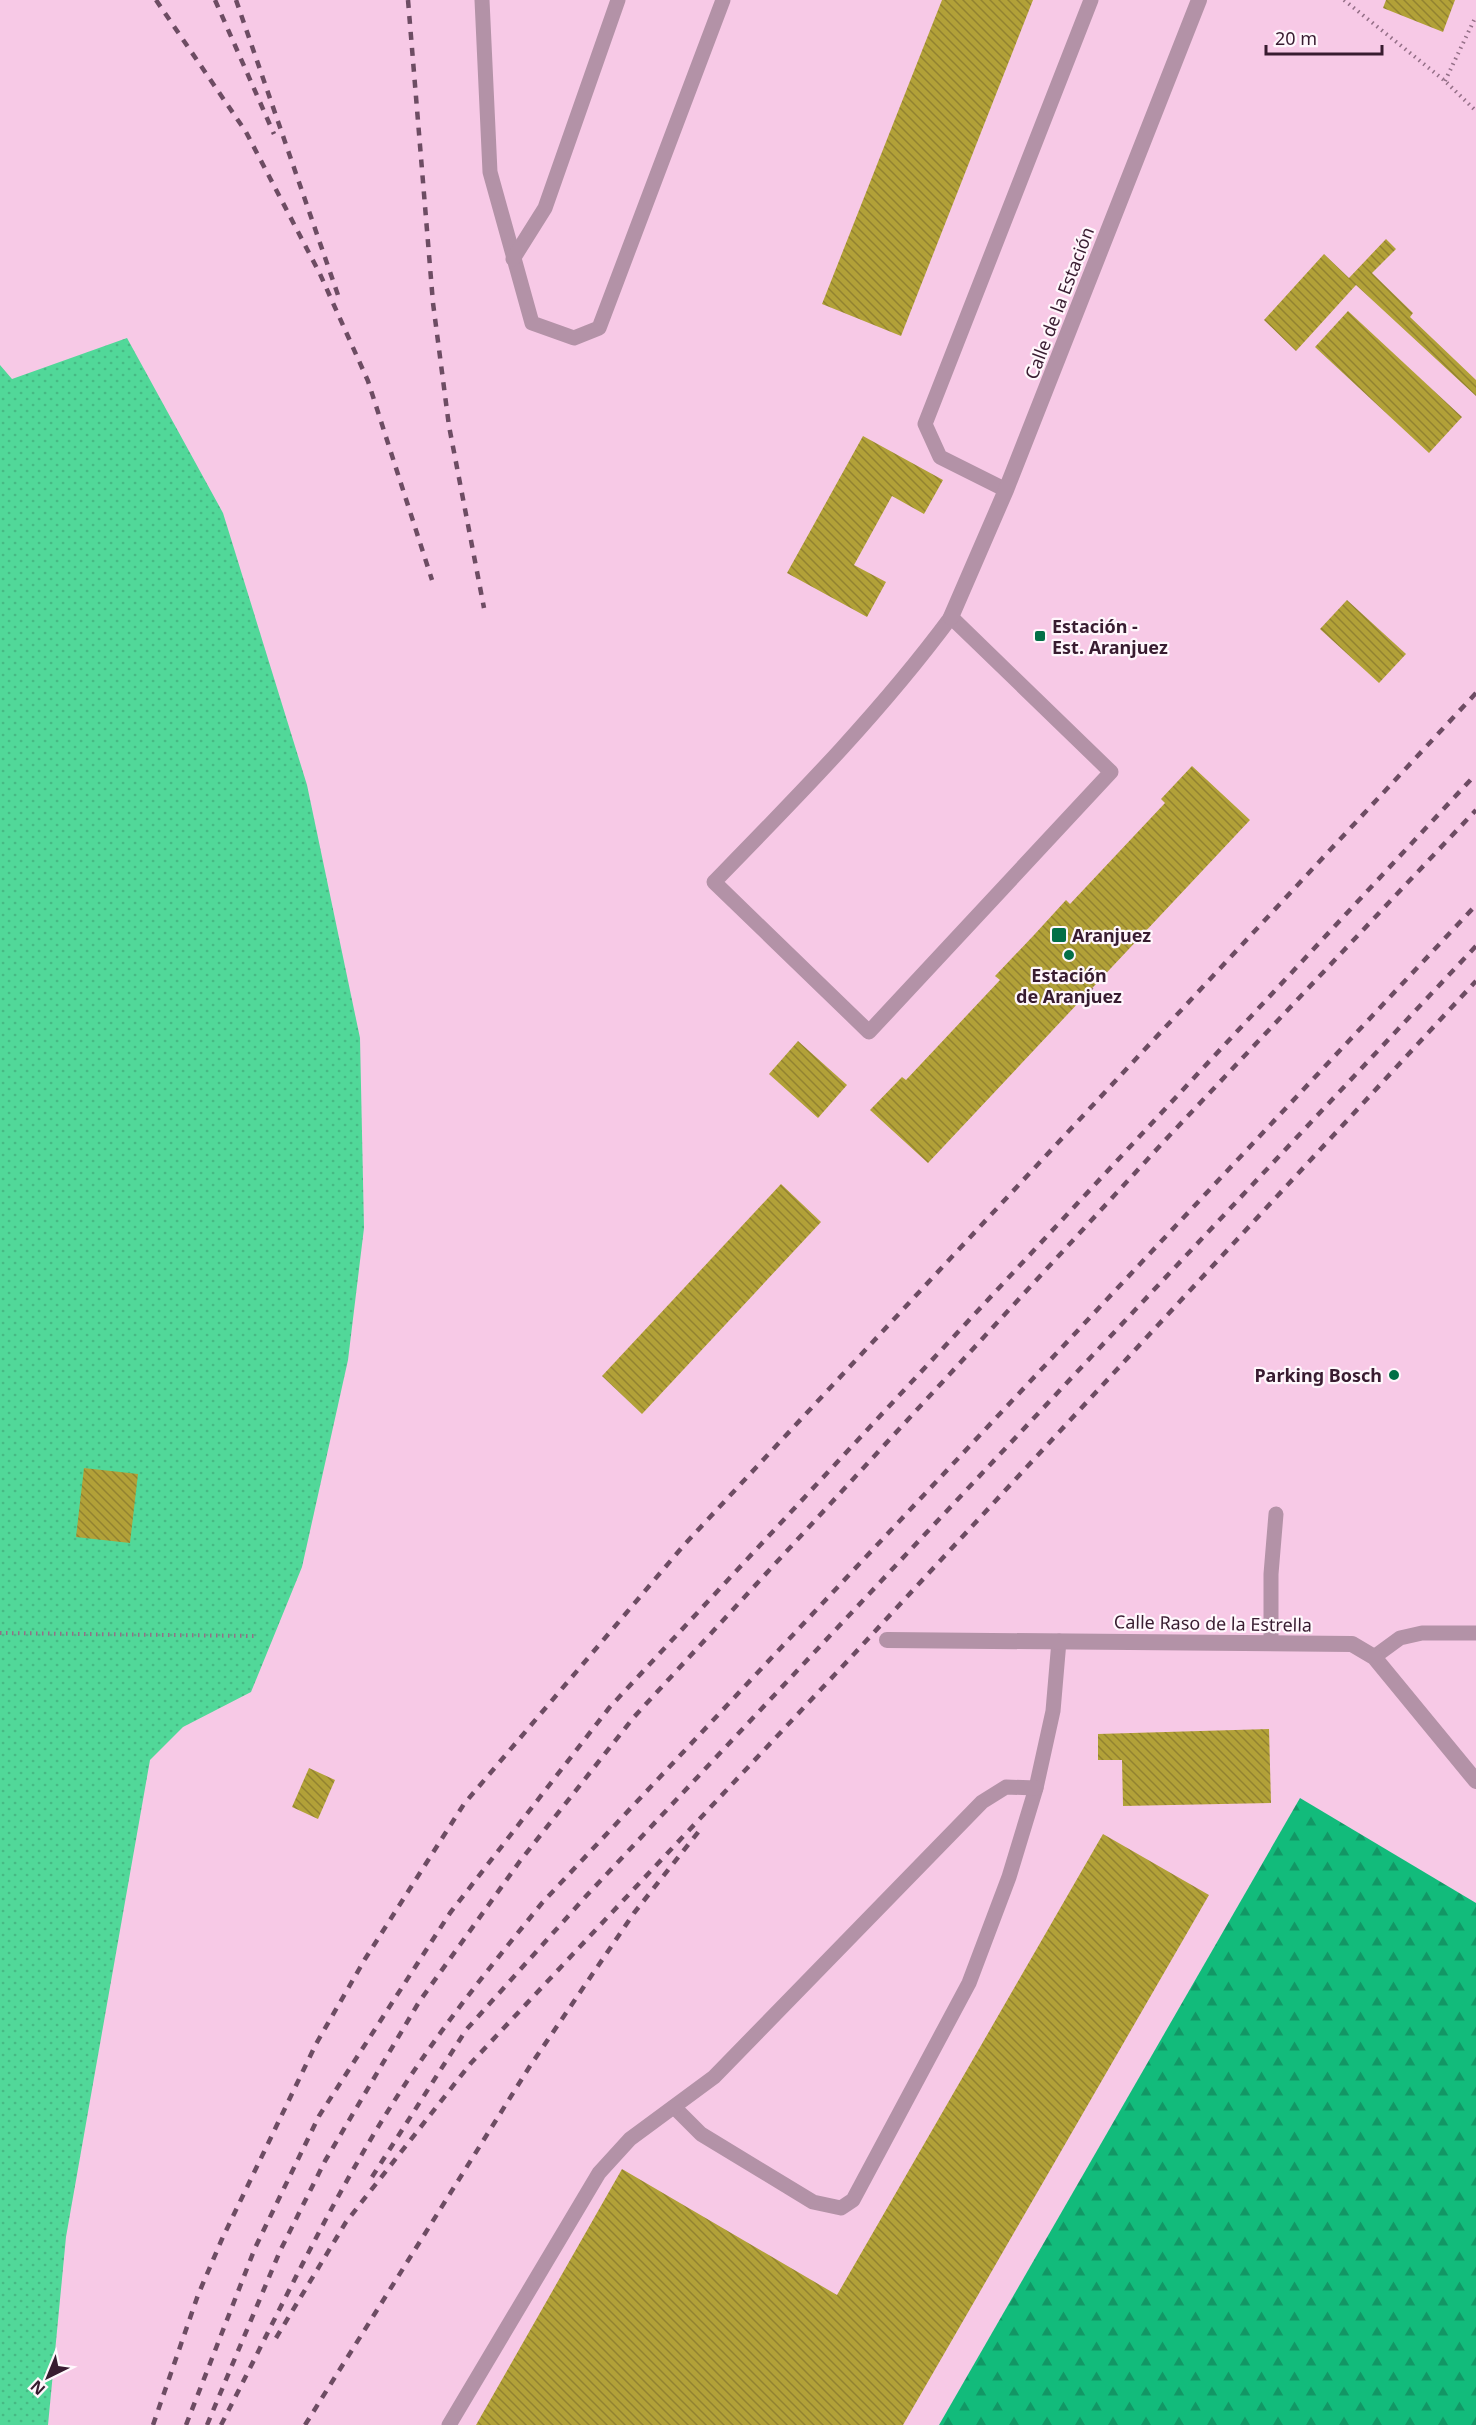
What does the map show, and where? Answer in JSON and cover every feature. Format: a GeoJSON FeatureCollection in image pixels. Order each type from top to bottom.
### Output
{"type":"FeatureCollection","features":[{"type":"Feature","properties":{"kind":"street","name":"Calle de la Estación"},"geometry":{"type":"LineString","coordinates":[[951,617],[1006,490],[1199,0]]}},
{"type":"Feature","properties":{"kind":"street","name":"Calle Raso de la Estrella"},"geometry":{"type":"LineString","coordinates":[[887,1640],[1352,1644],[1374,1657],[1476,1781]]}},
{"type":"Feature","properties":{"kind":"lane"},"geometry":{"type":"LineString","coordinates":[[482,0],[490,172],[513,259],[532,323],[573,338],[599,328],[723,0]]}},
{"type":"Feature","properties":{"kind":"lane"},"geometry":{"type":"LineString","coordinates":[[513,259],[545,208],[618,0]]}},
{"type":"Feature","properties":{"kind":"lane"},"geometry":{"type":"LineString","coordinates":[[1006,490],[940,457],[925,424],[1091,0]]}},
{"type":"Feature","properties":{"kind":"lane"},"geometry":{"type":"LineString","coordinates":[[951,617],[1111,772],[869,1032],[714,882],[838,754],[915,665],[951,617]]}},
{"type":"Feature","properties":{"kind":"lane"},"geometry":{"type":"LineString","coordinates":[[1271,1643],[1276,1514]]}},
{"type":"Feature","properties":{"kind":"lane"},"geometry":{"type":"LineString","coordinates":[[1374,1657],[1400,1638],[1422,1633],[1476,1633]]}},
{"type":"Feature","properties":{"kind":"lane"},"geometry":{"type":"LineString","coordinates":[[674,2107],[701,2133],[813,2202],[841,2208],[853,2200],[969,1983],[1009,1877],[1036,1788],[1053,1711],[1059,1641]]}},
{"type":"Feature","properties":{"kind":"lane"},"geometry":{"type":"LineString","coordinates":[[449,2425],[599,2173],[630,2139],[714,2077],[982,1802],[1006,1787],[1036,1788]]}},
{"type":"Feature","properties":{"kind":"path"},"geometry":{"type":"LineString","coordinates":[[1344,0],[1445,81],[1476,111]]}},
{"type":"Feature","properties":{"kind":"path"},"geometry":{"type":"LineString","coordinates":[[1445,81],[1476,16]]}},
{"type":"Feature","properties":{"kind":"path"},"geometry":{"type":"LineString","coordinates":[[1092,989],[1109,1005]]}},
{"type":"Feature","properties":{"kind":"path"},"geometry":{"type":"LineString","coordinates":[[0,1633],[254,1636]]}},
{"type":"Feature","properties":{"kind":"green space"},"geometry":{"type":"Polygon","coordinates":[[[127,338],[223,513],[307,785],[360,1038],[364,1228],[348,1360],[302,1567],[251,1692],[183,1727],[150,1760],[66,2237],[48,2425],[0,2425],[0,365],[12,379],[127,338]]]}},
{"type":"Feature","properties":{"kind":"green space"},"geometry":{"type":"Polygon","coordinates":[[[1300,1798],[1476,1903],[1476,2425],[939,2425],[1300,1798]]]}},
{"type":"Feature","properties":{"kind":"building"},"geometry":{"type":"Polygon","coordinates":[[[942,0],[1033,0],[901,336],[822,304],[942,0]]]}},
{"type":"Feature","properties":{"kind":"building"},"geometry":{"type":"Polygon","coordinates":[[[1386,0],[1455,0],[1443,32],[1383,8],[1386,0]]]}},
{"type":"Feature","properties":{"kind":"building"},"geometry":{"type":"Polygon","coordinates":[[[1386,239],[1396,249],[1372,273],[1413,313],[1410,317],[1476,380],[1476,396],[1356,285],[1296,351],[1264,320],[1324,254],[1349,278],[1386,239]]]}},
{"type":"Feature","properties":{"kind":"building"},"geometry":{"type":"Polygon","coordinates":[[[1348,311],[1462,417],[1429,453],[1315,347],[1348,311]]]}},
{"type":"Feature","properties":{"kind":"building"},"geometry":{"type":"Polygon","coordinates":[[[863,436],[943,480],[924,514],[892,496],[854,565],[886,582],[867,617],[787,573],[863,436]]]}},
{"type":"Feature","properties":{"kind":"building"},"geometry":{"type":"Polygon","coordinates":[[[1347,600],[1406,654],[1379,683],[1320,629],[1347,600]]]}},
{"type":"Feature","properties":{"kind":"building","name":"Estación de Aranjuez"},"geometry":{"type":"Polygon","coordinates":[[[1192,766],[1250,820],[928,1163],[870,1110],[902,1077],[906,1080],[1000,980],[995,976],[1066,900],[1070,904],[1165,803],[1161,799],[1192,766]]]}},
{"type":"Feature","properties":{"kind":"building"},"geometry":{"type":"Polygon","coordinates":[[[798,1041],[847,1085],[818,1118],[769,1074],[798,1041]]]}},
{"type":"Feature","properties":{"kind":"building"},"geometry":{"type":"Polygon","coordinates":[[[781,1184],[821,1222],[642,1414],[602,1376],[781,1184]]]}},
{"type":"Feature","properties":{"kind":"building"},"geometry":{"type":"Polygon","coordinates":[[[84,1468],[138,1474],[130,1543],[76,1537],[84,1468]]]}},
{"type":"Feature","properties":{"kind":"building"},"geometry":{"type":"Polygon","coordinates":[[[1269,1729],[1271,1803],[1123,1806],[1122,1760],[1098,1760],[1098,1734],[1269,1729]]]}},
{"type":"Feature","properties":{"kind":"building"},"geometry":{"type":"Polygon","coordinates":[[[309,1768],[335,1780],[318,1819],[292,1807],[309,1768]]]}},
{"type":"Feature","properties":{"kind":"building"},"geometry":{"type":"Polygon","coordinates":[[[1103,1834],[1209,1895],[903,2425],[476,2425],[622,2169],[837,2295],[1103,1834]]]}},
{"type":"Feature","properties":{"kind":"railway"},"geometry":{"type":"LineString","coordinates":[[156,0],[246,132],[320,274],[368,381],[432,580]]}},
{"type":"Feature","properties":{"kind":"railway"},"geometry":{"type":"LineString","coordinates":[[215,0],[274,134]]}},
{"type":"Feature","properties":{"kind":"railway"},"geometry":{"type":"LineString","coordinates":[[236,0],[339,298]]}},
{"type":"Feature","properties":{"kind":"railway"},"geometry":{"type":"LineString","coordinates":[[408,0],[433,303],[449,426],[484,608]]}},
{"type":"Feature","properties":{"kind":"railway"},"geometry":{"type":"LineString","coordinates":[[153,2425],[198,2295],[222,2239],[316,2044],[365,1959],[464,1804],[684,1545],[1476,693]]}},
{"type":"Feature","properties":{"kind":"railway"},"geometry":{"type":"LineString","coordinates":[[186,2425],[255,2248],[319,2116],[450,1913],[609,1708],[1476,774]]}},
{"type":"Feature","properties":{"kind":"railway"},"geometry":{"type":"LineString","coordinates":[[207,2425],[280,2251],[325,2161],[419,2002],[520,1861],[634,1717],[1169,1136],[1476,810]]}},
{"type":"Feature","properties":{"kind":"railway"},"geometry":{"type":"LineString","coordinates":[[221,2425],[339,2194],[392,2105],[449,2021],[542,1903],[1476,905]]}},
{"type":"Feature","properties":{"kind":"railway"},"geometry":{"type":"LineString","coordinates":[[372,2177],[466,2030],[588,1894],[1476,946]]}},
{"type":"Feature","properties":{"kind":"railway"},"geometry":{"type":"LineString","coordinates":[[276,2338],[346,2222],[471,2063],[854,1654],[1476,981]]}},
{"type":"Feature","properties":{"kind":"railway"},"geometry":{"type":"LineString","coordinates":[[305,2425],[530,2066],[634,1913],[703,1826]]}},
{"type":"Feature","properties":{"kind":"place","name":"Estación - Est. Aranjuez"},"geometry":{"type":"Point","coordinates":[1040,636]}},
{"type":"Feature","properties":{"kind":"place","name":"Aranjuez"},"geometry":{"type":"Point","coordinates":[1059,935]}},
{"type":"Feature","properties":{"kind":"place","name":"Estación de Aranjuez"},"geometry":{"type":"Point","coordinates":[1069,955]}},
{"type":"Feature","properties":{"kind":"place","name":"Parking Bosch"},"geometry":{"type":"Point","coordinates":[1394,1375]}}]}
